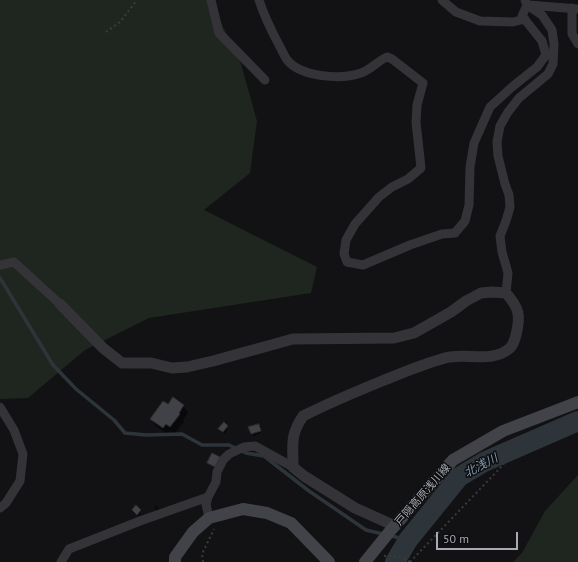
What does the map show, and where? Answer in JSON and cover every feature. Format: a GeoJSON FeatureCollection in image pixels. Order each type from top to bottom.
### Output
{"type":"FeatureCollection","features":[{"type":"Feature","properties":{"kind":"main road","name":"戸隠高原浅川線"},"geometry":{"type":"LineString","coordinates":[[365,562],[382,550],[393,528],[453,460],[504,431],[578,402]]}},
{"type":"Feature","properties":{"kind":"main road"},"geometry":{"type":"LineString","coordinates":[[175,562],[175,557],[193,532],[209,518],[243,509],[267,513],[291,524],[329,562]]}},
{"type":"Feature","properties":{"kind":"street"},"geometry":{"type":"LineString","coordinates":[[211,0],[219,33],[265,80]]}},
{"type":"Feature","properties":{"kind":"street"},"geometry":{"type":"LineString","coordinates":[[259,0],[266,20],[288,61],[303,71],[313,75],[353,75],[362,72],[387,57],[392,59],[423,83],[416,122],[421,168],[408,179],[392,187],[378,197],[355,224],[346,240],[344,254],[347,262],[364,265],[410,244],[442,234],[455,234],[465,221],[469,205],[470,167],[474,143],[490,107],[512,86],[537,67],[546,55],[542,41],[522,16],[526,2]]}},
{"type":"Feature","properties":{"kind":"street"},"geometry":{"type":"LineString","coordinates":[[442,0],[456,12],[480,21],[513,22],[525,19]]}},
{"type":"Feature","properties":{"kind":"street"},"geometry":{"type":"LineString","coordinates":[[526,2],[575,9],[572,34],[578,44]]}},
{"type":"Feature","properties":{"kind":"street"},"geometry":{"type":"LineString","coordinates":[[293,467],[292,439],[296,426],[303,416],[406,371],[446,357],[494,356],[503,353],[511,347],[520,321],[515,304],[506,293],[508,272],[502,252],[500,236],[510,207],[509,195],[504,184],[498,156],[497,142],[500,126],[508,112],[519,98],[548,74],[553,64],[554,44],[552,30],[542,14],[526,2]]}},
{"type":"Feature","properties":{"kind":"street"},"geometry":{"type":"LineString","coordinates":[[0,265],[14,262],[60,304],[103,348],[122,363],[151,363],[172,368],[187,367],[293,339],[394,338],[414,333],[451,312],[480,293],[506,293]]}},
{"type":"Feature","properties":{"kind":"street"},"geometry":{"type":"LineString","coordinates":[[0,407],[14,430],[23,454],[20,481],[6,503],[0,508]]}},
{"type":"Feature","properties":{"kind":"street"},"geometry":{"type":"LineString","coordinates":[[209,518],[206,504],[216,482],[217,472],[223,460],[229,454],[244,447],[256,446],[293,467],[304,476],[355,508],[393,528]]}},
{"type":"Feature","properties":{"kind":"street"},"geometry":{"type":"LineString","coordinates":[[61,562],[69,549],[140,521],[208,497]]}},
{"type":"Feature","properties":{"kind":"path"},"geometry":{"type":"LineString","coordinates":[[106,32],[120,22],[137,0]]}},
{"type":"Feature","properties":{"kind":"path"},"geometry":{"type":"LineString","coordinates":[[382,550],[410,562],[504,464]]}},
{"type":"Feature","properties":{"kind":"path"},"geometry":{"type":"LineString","coordinates":[[203,562],[202,554],[215,527],[209,518]]}},
{"type":"Feature","properties":{"kind":"shaded area"},"geometry":{"type":"Polygon","coordinates":[[[0,0],[210,0],[241,64],[257,121],[250,173],[204,210],[317,267],[311,293],[149,318],[85,350],[28,398],[0,399],[0,0]]]}},
{"type":"Feature","properties":{"kind":"shaded area"},"geometry":{"type":"Polygon","coordinates":[[[578,475],[578,562],[513,562],[522,553],[545,511],[578,475]]]}},
{"type":"Feature","properties":{"kind":"building"},"geometry":{"type":"Polygon","coordinates":[[[173,397],[184,405],[179,413],[180,414],[170,427],[166,424],[163,428],[150,419],[163,401],[168,404],[173,397]]]}},
{"type":"Feature","properties":{"kind":"building"},"geometry":{"type":"Polygon","coordinates":[[[224,422],[228,426],[223,432],[218,429],[224,422]]]}},
{"type":"Feature","properties":{"kind":"building"},"geometry":{"type":"Polygon","coordinates":[[[259,424],[261,431],[251,434],[248,427],[259,424]]]}},
{"type":"Feature","properties":{"kind":"building"},"geometry":{"type":"Polygon","coordinates":[[[212,453],[220,457],[215,467],[207,463],[212,453]]]}},
{"type":"Feature","properties":{"kind":"building"},"geometry":{"type":"Polygon","coordinates":[[[136,505],[141,510],[137,515],[132,510],[136,505]]]}},
{"type":"Feature","properties":{"kind":"waterway"},"geometry":{"type":"LineString","coordinates":[[0,278],[53,365],[76,389],[114,420],[125,433],[146,435],[182,434],[202,445],[229,445],[246,453],[264,456],[309,491],[366,530],[408,540]]}},
{"type":"Feature","properties":{"kind":"waterway","name":"北浅川"},"geometry":{"type":"LineString","coordinates":[[395,562],[408,540],[459,477],[484,462],[578,421]]}}]}
